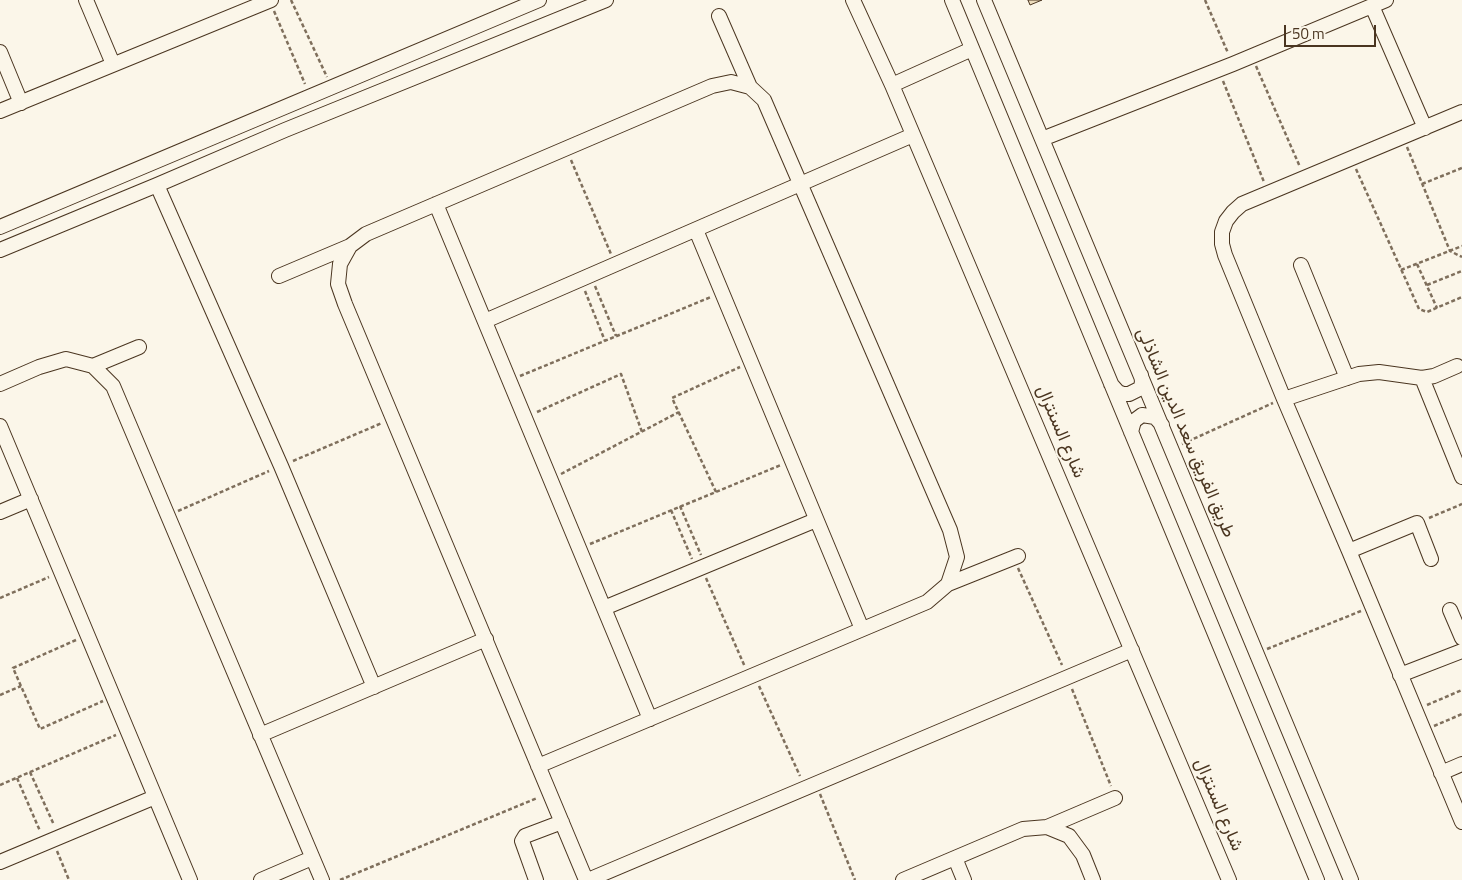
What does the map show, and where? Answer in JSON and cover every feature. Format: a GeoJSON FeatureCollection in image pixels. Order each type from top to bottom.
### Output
{"type":"FeatureCollection","features":[{"type":"Feature","properties":{"kind":"street"},"geometry":{"type":"LineString","coordinates":[[86,0],[113,64]]}},
{"type":"Feature","properties":{"kind":"street"},"geometry":{"type":"LineString","coordinates":[[0,111],[270,0]]}},
{"type":"Feature","properties":{"kind":"street"},"geometry":{"type":"LineString","coordinates":[[0,227],[538,0]]}},
{"type":"Feature","properties":{"kind":"street"},"geometry":{"type":"LineString","coordinates":[[0,250],[285,130],[606,0]]}},
{"type":"Feature","properties":{"kind":"street","name":"شارع السنترال"},"geometry":{"type":"LineString","coordinates":[[853,0],[892,85],[1229,880]]}},
{"type":"Feature","properties":{"kind":"street"},"geometry":{"type":"LineString","coordinates":[[952,0],[1317,880]]}},
{"type":"Feature","properties":{"kind":"street","name":"طريق الفريق سعد الدين الشاذلى"},"geometry":{"type":"LineString","coordinates":[[984,0],[1351,880]]}},
{"type":"Feature","properties":{"kind":"street"},"geometry":{"type":"LineString","coordinates":[[1042,139],[1233,64],[1386,0]]}},
{"type":"Feature","properties":{"kind":"street"},"geometry":{"type":"LineString","coordinates":[[1372,6],[1425,128]]}},
{"type":"Feature","properties":{"kind":"street"},"geometry":{"type":"LineString","coordinates":[[719,16],[750,87],[764,100],[950,530],[957,557],[948,584]]}},
{"type":"Feature","properties":{"kind":"street"},"geometry":{"type":"LineString","coordinates":[[892,85],[972,49]]}},
{"type":"Feature","properties":{"kind":"street"},"geometry":{"type":"LineString","coordinates":[[0,52],[21,102]]}},
{"type":"Feature","properties":{"kind":"street"},"geometry":{"type":"LineString","coordinates":[[279,276],[350,246],[366,234],[712,86],[731,82],[750,87]]}},
{"type":"Feature","properties":{"kind":"street"},"geometry":{"type":"LineString","coordinates":[[1462,112],[1242,204],[1226,221],[1222,232],[1222,244],[1225,255],[1462,822]]}},
{"type":"Feature","properties":{"kind":"street"},"geometry":{"type":"LineString","coordinates":[[485,321],[913,135]]}},
{"type":"Feature","properties":{"kind":"street"},"geometry":{"type":"LineString","coordinates":[[157,185],[281,466],[374,686]]}},
{"type":"Feature","properties":{"kind":"street"},"geometry":{"type":"LineString","coordinates":[[436,204],[650,719]]}},
{"type":"Feature","properties":{"kind":"street"},"geometry":{"type":"LineString","coordinates":[[696,230],[862,630]]}},
{"type":"Feature","properties":{"kind":"street"},"geometry":{"type":"LineString","coordinates":[[350,246],[340,264],[338,284],[587,880],[1132,650]]}},
{"type":"Feature","properties":{"kind":"street"},"geometry":{"type":"LineString","coordinates":[[1301,265],[1346,378]]}},
{"type":"Feature","properties":{"kind":"street"},"geometry":{"type":"LineString","coordinates":[[93,366],[139,347]]}},
{"type":"Feature","properties":{"kind":"street"},"geometry":{"type":"LineString","coordinates":[[0,384],[39,367],[66,359],[93,366],[113,386],[322,880]]}},
{"type":"Feature","properties":{"kind":"street"},"geometry":{"type":"LineString","coordinates":[[1284,399],[1346,378],[1379,372],[1422,378],[1434,376],[1457,366]]}},
{"type":"Feature","properties":{"kind":"street"},"geometry":{"type":"LineString","coordinates":[[1110,381],[1118,392],[1129,394],[1140,388],[1142,381],[1140,372]]}},
{"type":"Feature","properties":{"kind":"street"},"geometry":{"type":"LineString","coordinates":[[1422,378],[1462,477]]}},
{"type":"Feature","properties":{"kind":"street"},"geometry":{"type":"LineString","coordinates":[[1130,432],[1132,424],[1142,415],[1155,417],[1162,426]]}},
{"type":"Feature","properties":{"kind":"street"},"geometry":{"type":"LineString","coordinates":[[0,426],[190,880]]}},
{"type":"Feature","properties":{"kind":"street"},"geometry":{"type":"LineString","coordinates":[[0,512],[31,499]]}},
{"type":"Feature","properties":{"kind":"street"},"geometry":{"type":"LineString","coordinates":[[604,608],[816,520]]}},
{"type":"Feature","properties":{"kind":"street"},"geometry":{"type":"LineString","coordinates":[[1349,551],[1417,523],[1431,559]]}},
{"type":"Feature","properties":{"kind":"street"},"geometry":{"type":"LineString","coordinates":[[538,766],[927,602],[948,584],[1018,556]]}},
{"type":"Feature","properties":{"kind":"street"},"geometry":{"type":"LineString","coordinates":[[1450,610],[1462,638]]}},
{"type":"Feature","properties":{"kind":"street"},"geometry":{"type":"LineString","coordinates":[[260,735],[486,640]]}},
{"type":"Feature","properties":{"kind":"street"},"geometry":{"type":"LineString","coordinates":[[1400,675],[1462,651]]}},
{"type":"Feature","properties":{"kind":"street"},"geometry":{"type":"LineString","coordinates":[[1441,773],[1462,764]]}},
{"type":"Feature","properties":{"kind":"street"},"geometry":{"type":"LineString","coordinates":[[0,862],[155,797]]}},
{"type":"Feature","properties":{"kind":"street"},"geometry":{"type":"LineString","coordinates":[[903,880],[1023,829],[1047,826],[1115,798]]}},
{"type":"Feature","properties":{"kind":"street"},"geometry":{"type":"LineString","coordinates":[[536,880],[522,841],[526,836],[562,822]]}},
{"type":"Feature","properties":{"kind":"street"},"geometry":{"type":"LineString","coordinates":[[1047,826],[1069,836],[1083,855],[1093,880]]}},
{"type":"Feature","properties":{"kind":"street"},"geometry":{"type":"LineString","coordinates":[[261,880],[312,858]]}},
{"type":"Feature","properties":{"kind":"street"},"geometry":{"type":"LineString","coordinates":[[955,858],[964,880]]}},
{"type":"Feature","properties":{"kind":"path"},"geometry":{"type":"LineString","coordinates":[[270,0],[310,96]]}},
{"type":"Feature","properties":{"kind":"path"},"geometry":{"type":"LineString","coordinates":[[292,0],[332,87]]}},
{"type":"Feature","properties":{"kind":"path"},"geometry":{"type":"LineString","coordinates":[[1205,0],[1233,64]]}},
{"type":"Feature","properties":{"kind":"path"},"geometry":{"type":"LineString","coordinates":[[1252,56],[1305,178]]}},
{"type":"Feature","properties":{"kind":"path"},"geometry":{"type":"LineString","coordinates":[[1218,69],[1268,193]]}},
{"type":"Feature","properties":{"kind":"path"},"geometry":{"type":"LineString","coordinates":[[1402,137],[1450,251],[1462,257]]}},
{"type":"Feature","properties":{"kind":"path"},"geometry":{"type":"LineString","coordinates":[[566,148],[615,265]]}},
{"type":"Feature","properties":{"kind":"path"},"geometry":{"type":"LineString","coordinates":[[1352,158],[1419,310],[1427,312],[1462,297]]}},
{"type":"Feature","properties":{"kind":"path"},"geometry":{"type":"LineString","coordinates":[[1422,184],[1462,168]]}},
{"type":"Feature","properties":{"kind":"path"},"geometry":{"type":"LineString","coordinates":[[1401,270],[1462,246]]}},
{"type":"Feature","properties":{"kind":"path"},"geometry":{"type":"LineString","coordinates":[[1417,264],[1438,308]]}},
{"type":"Feature","properties":{"kind":"path"},"geometry":{"type":"LineString","coordinates":[[1427,285],[1462,270]]}},
{"type":"Feature","properties":{"kind":"path"},"geometry":{"type":"LineString","coordinates":[[585,278],[616,336]]}},
{"type":"Feature","properties":{"kind":"path"},"geometry":{"type":"LineString","coordinates":[[585,278],[604,340]]}},
{"type":"Feature","properties":{"kind":"path"},"geometry":{"type":"LineString","coordinates":[[509,380],[722,292]]}},
{"type":"Feature","properties":{"kind":"path"},"geometry":{"type":"LineString","coordinates":[[716,492],[672,398],[751,362]]}},
{"type":"Feature","properties":{"kind":"path"},"geometry":{"type":"LineString","coordinates":[[525,418],[621,374],[642,432]]}},
{"type":"Feature","properties":{"kind":"path"},"geometry":{"type":"LineString","coordinates":[[1172,448],[1284,399]]}},
{"type":"Feature","properties":{"kind":"path"},"geometry":{"type":"LineString","coordinates":[[550,480],[679,412]]}},
{"type":"Feature","properties":{"kind":"path"},"geometry":{"type":"LineString","coordinates":[[579,548],[792,460]]}},
{"type":"Feature","properties":{"kind":"path"},"geometry":{"type":"LineString","coordinates":[[1417,523],[1462,504]]}},
{"type":"Feature","properties":{"kind":"path"},"geometry":{"type":"LineString","coordinates":[[680,506],[701,568]]}},
{"type":"Feature","properties":{"kind":"path"},"geometry":{"type":"LineString","coordinates":[[670,510],[701,568],[752,676],[810,786],[855,880]]}},
{"type":"Feature","properties":{"kind":"path"},"geometry":{"type":"LineString","coordinates":[[0,598],[61,572]]}},
{"type":"Feature","properties":{"kind":"path"},"geometry":{"type":"LineString","coordinates":[[1256,653],[1372,607]]}},
{"type":"Feature","properties":{"kind":"path"},"geometry":{"type":"LineString","coordinates":[[88,635],[13,668],[40,729],[113,696]]}},
{"type":"Feature","properties":{"kind":"path"},"geometry":{"type":"LineString","coordinates":[[0,695],[21,686]]}},
{"type":"Feature","properties":{"kind":"path"},"geometry":{"type":"LineString","coordinates":[[1415,710],[1462,690]]}},
{"type":"Feature","properties":{"kind":"path"},"geometry":{"type":"LineString","coordinates":[[1423,730],[1462,714]]}},
{"type":"Feature","properties":{"kind":"path"},"geometry":{"type":"LineString","coordinates":[[0,785],[128,730]]}},
{"type":"Feature","properties":{"kind":"path"},"geometry":{"type":"LineString","coordinates":[[30,772],[52,840]]}},
{"type":"Feature","properties":{"kind":"path"},"geometry":{"type":"LineString","coordinates":[[17,778],[52,840],[70,880]]}},
{"type":"Feature","properties":{"kind":"path"},"geometry":{"type":"LineString","coordinates":[[340,880],[550,793]]}},
{"type":"Feature","properties":{"kind":"building"},"geometry":{"type":"Polygon","coordinates":[[[1028,0],[1042,0],[1030,5],[1028,0]]]}}]}
